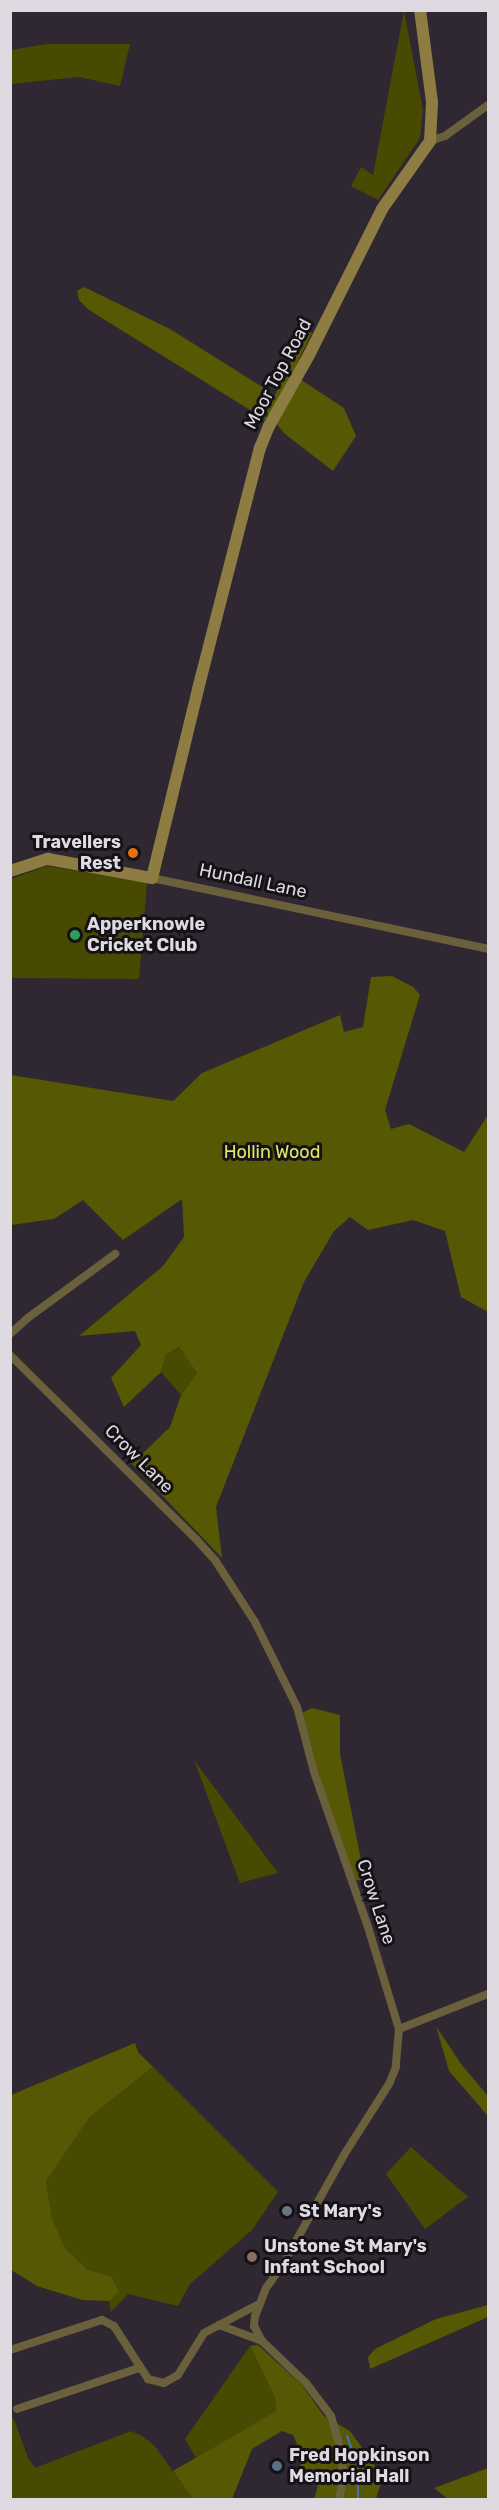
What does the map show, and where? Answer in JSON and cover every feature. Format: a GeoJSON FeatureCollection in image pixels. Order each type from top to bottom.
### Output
{"type":"FeatureCollection","features":[{"type":"Feature","properties":{"kind":"street"},"geometry":{"type":"LineString","coordinates":[[420,10],[432,102],[430,141],[446,136],[489,105]]}},
{"type":"Feature","properties":{"kind":"street","name":"Moor Top Road"},"geometry":{"type":"LineString","coordinates":[[152,878],[265,437],[382,209],[430,141]]}},
{"type":"Feature","properties":{"kind":"street","name":"Hundall Lane"},"geometry":{"type":"LineString","coordinates":[[10,871],[48,859],[152,878],[489,949]]}},
{"type":"Feature","properties":{"kind":"street"},"geometry":{"type":"LineString","coordinates":[[10,1334],[29,1317],[115,1254]]}},
{"type":"Feature","properties":{"kind":"street","name":"Crow Lane"},"geometry":{"type":"LineString","coordinates":[[10,1355],[196,1539],[215,1560],[255,1622],[297,1707],[314,1772],[368,1927],[399,2029],[398,2057],[389,2084],[257,2305]]}},
{"type":"Feature","properties":{"kind":"street"},"geometry":{"type":"LineString","coordinates":[[399,2029],[489,1994]]}},
{"type":"Feature","properties":{"kind":"street"},"geometry":{"type":"LineString","coordinates":[[10,2350],[102,2320],[114,2326],[148,2379],[155,2383],[173,2380],[199,2338],[257,2305]]}},
{"type":"Feature","properties":{"kind":"street"},"geometry":{"type":"LineString","coordinates":[[257,2305],[254,2326],[262,2341],[306,2383],[331,2416],[342,2454],[343,2478],[339,2499]]}},
{"type":"Feature","properties":{"kind":"street"},"geometry":{"type":"LineString","coordinates":[[219,2325],[262,2341]]}},
{"type":"Feature","properties":{"kind":"street"},"geometry":{"type":"LineString","coordinates":[[17,2409],[139,2368]]}},
{"type":"Feature","properties":{"kind":"shaded area"},"geometry":{"type":"Polygon","coordinates":[[[404,11],[423,110],[420,138],[378,200],[351,186],[361,167],[373,175],[404,11]]]}},
{"type":"Feature","properties":{"kind":"shaded area"},"geometry":{"type":"Polygon","coordinates":[[[46,44],[130,44],[120,86],[79,77],[11,84],[11,50],[46,44]]]}},
{"type":"Feature","properties":{"kind":"shaded area","name":"Apperknowle Cricket Club"},"geometry":{"type":"Polygon","coordinates":[[[47,866],[147,883],[139,979],[11,978],[11,879],[47,866]]]}},
{"type":"Feature","properties":{"kind":"shaded area"},"geometry":{"type":"Polygon","coordinates":[[[180,1347],[197,1373],[181,1395],[161,1372],[166,1355],[180,1347]]]}},
{"type":"Feature","properties":{"kind":"shaded area"},"geometry":{"type":"Polygon","coordinates":[[[194,1760],[278,1873],[240,1883],[194,1760]]]}},
{"type":"Feature","properties":{"kind":"shaded area"},"geometry":{"type":"Polygon","coordinates":[[[153,2067],[278,2192],[252,2230],[190,2284],[178,2306],[128,2294],[111,2312],[109,2301],[118,2290],[111,2276],[88,2270],[65,2248],[52,2218],[46,2181],[90,2117],[153,2067]]]}},
{"type":"Feature","properties":{"kind":"shaded area"},"geometry":{"type":"Polygon","coordinates":[[[411,2147],[468,2197],[425,2229],[386,2174],[411,2147]]]}},
{"type":"Feature","properties":{"kind":"shaded area"},"geometry":{"type":"Polygon","coordinates":[[[250,2346],[276,2400],[276,2411],[196,2458],[185,2439],[250,2346]]]}},
{"type":"Feature","properties":{"kind":"shaded area"},"geometry":{"type":"Polygon","coordinates":[[[10,2417],[14,2419],[28,2458],[35,2468],[131,2431],[154,2445],[193,2499],[11,2499],[10,2417]]]}},
{"type":"Feature","properties":{"kind":"green space"},"geometry":{"type":"Polygon","coordinates":[[[84,287],[170,329],[275,395],[307,330],[312,333],[292,374],[344,408],[356,436],[333,471],[285,434],[267,413],[266,420],[89,310],[79,300],[77,291],[84,287]]]}},
{"type":"Feature","properties":{"kind":"green space","name":"Hollin Wood"},"geometry":{"type":"Polygon","coordinates":[[[392,976],[413,987],[420,995],[385,1110],[391,1129],[409,1124],[464,1152],[488,1115],[488,1312],[461,1297],[445,1231],[413,1220],[368,1230],[350,1217],[334,1231],[304,1282],[216,1507],[222,1558],[132,1464],[170,1427],[181,1395],[197,1373],[179,1347],[166,1355],[161,1372],[124,1407],[111,1378],[141,1345],[135,1331],[79,1336],[163,1266],[184,1237],[182,1199],[123,1240],[83,1200],[54,1219],[11,1225],[11,1075],[173,1101],[202,1073],[340,1015],[344,1032],[363,1027],[371,977],[392,976]]]}},
{"type":"Feature","properties":{"kind":"green space"},"geometry":{"type":"Polygon","coordinates":[[[312,1708],[340,1715],[340,1754],[365,1880],[356,1880],[330,1815],[302,1713],[312,1708]]]}},
{"type":"Feature","properties":{"kind":"green space"},"geometry":{"type":"Polygon","coordinates":[[[436,2026],[461,2064],[488,2096],[488,2116],[449,2071],[436,2026]]]}},
{"type":"Feature","properties":{"kind":"green space"},"geometry":{"type":"Polygon","coordinates":[[[135,2043],[138,2052],[153,2067],[90,2117],[46,2181],[52,2218],[65,2248],[88,2270],[111,2276],[119,2291],[109,2301],[82,2300],[37,2286],[11,2270],[11,2095],[135,2043]]]}},
{"type":"Feature","properties":{"kind":"green space"},"geometry":{"type":"Polygon","coordinates":[[[488,2305],[488,2317],[370,2369],[368,2357],[375,2349],[436,2319],[488,2305]]]}},
{"type":"Feature","properties":{"kind":"green space"},"geometry":{"type":"Polygon","coordinates":[[[258,2345],[302,2385],[324,2416],[350,2431],[383,2477],[376,2499],[314,2499],[318,2486],[299,2478],[302,2455],[293,2435],[282,2431],[252,2449],[232,2499],[193,2499],[173,2471],[276,2411],[276,2400],[250,2346],[258,2345]]]}},
{"type":"Feature","properties":{"kind":"green space"},"geometry":{"type":"Polygon","coordinates":[[[488,2468],[488,2499],[448,2499],[434,2488],[488,2468]]]}},
{"type":"Feature","properties":{"kind":"waterway"},"geometry":{"type":"LineString","coordinates":[[347,2436],[357,2463],[358,2500]]}},
{"type":"Feature","properties":{"kind":"place","name":"Travellers Rest"},"geometry":{"type":"Point","coordinates":[133,853]}},
{"type":"Feature","properties":{"kind":"place","name":"Apperknowle Cricket Club"},"geometry":{"type":"Point","coordinates":[75,935]}},
{"type":"Feature","properties":{"kind":"place","name":"St Mary's"},"geometry":{"type":"Point","coordinates":[287,2211]}},
{"type":"Feature","properties":{"kind":"place","name":"Unstone St Mary's Infant School"},"geometry":{"type":"Point","coordinates":[252,2257]}},
{"type":"Feature","properties":{"kind":"place","name":"Fred Hopkinson Memorial Hall"},"geometry":{"type":"Point","coordinates":[277,2466]}}]}
